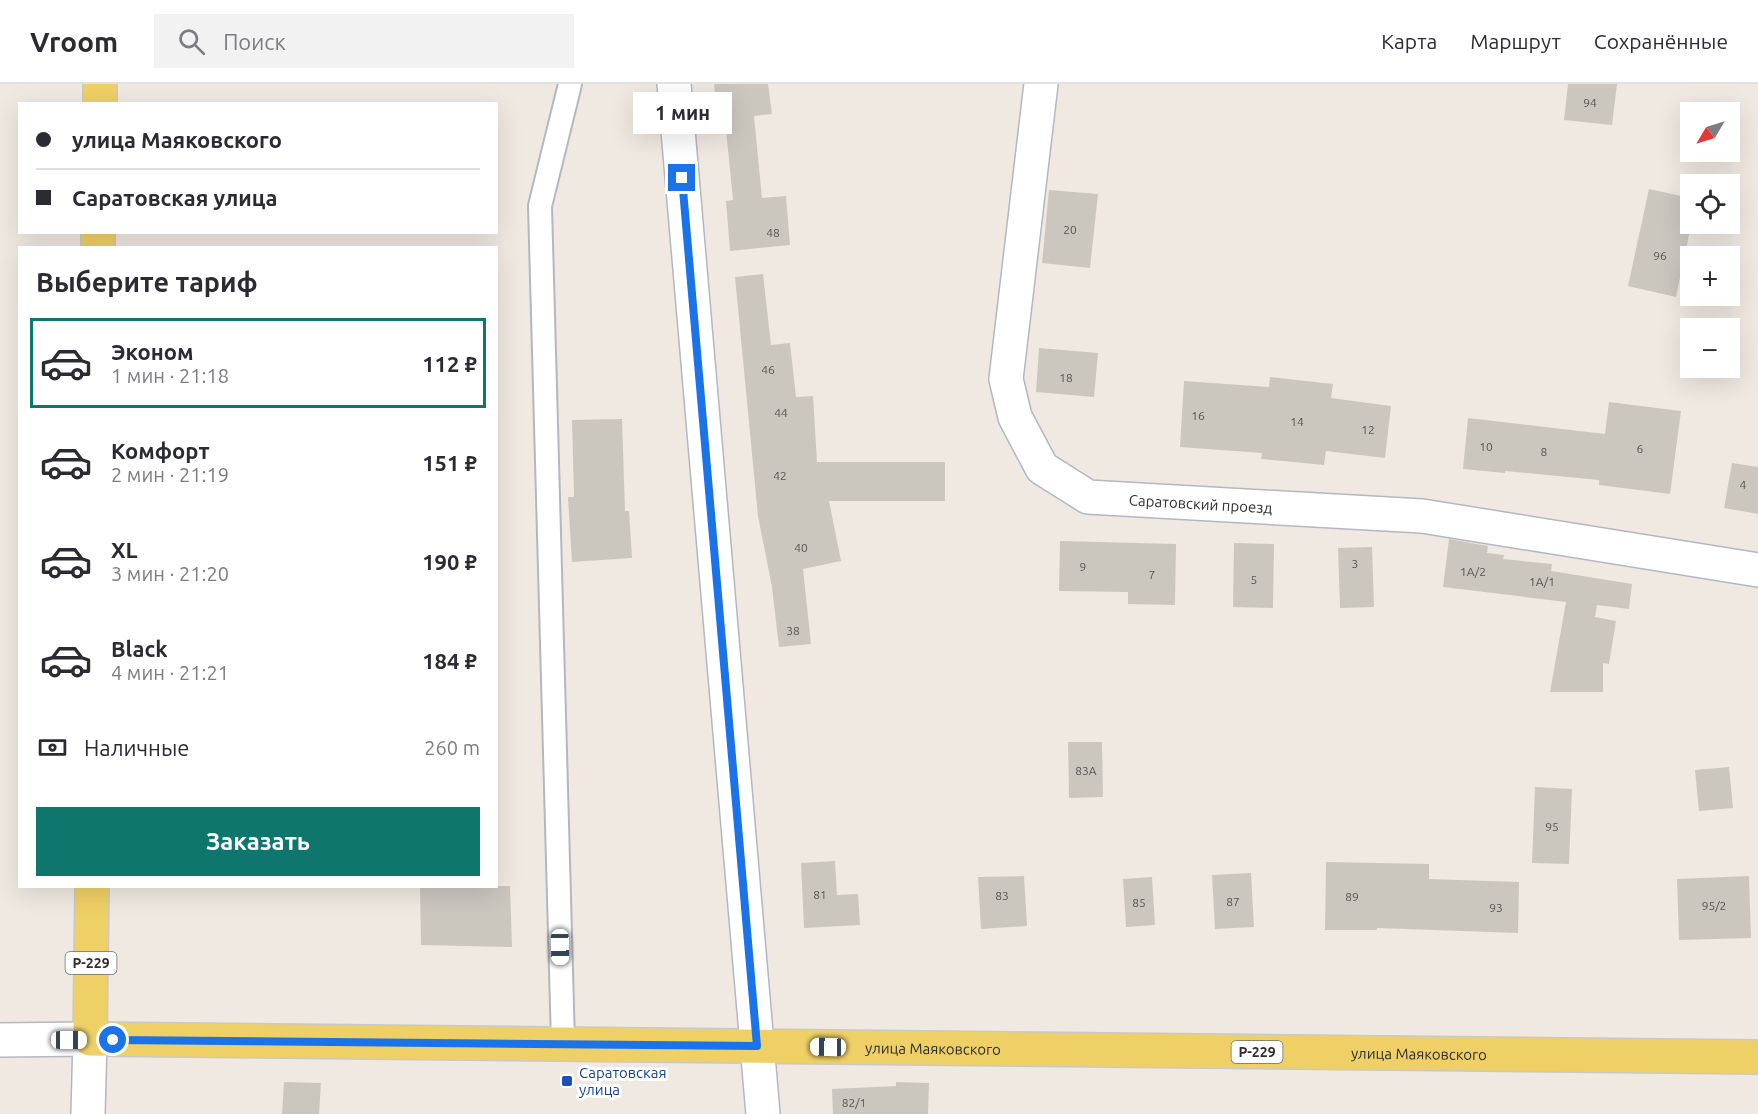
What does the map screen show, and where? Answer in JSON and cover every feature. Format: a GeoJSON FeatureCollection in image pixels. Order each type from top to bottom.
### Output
{"type":"FeatureCollection","features":[{"type":"Feature","properties":{"kind":"main road"},"geometry":{"type":"LineString","coordinates":[[100,84],[100,102]]}},
{"type":"Feature","properties":{"kind":"main road","name":"Р-229"},"geometry":{"type":"LineString","coordinates":[[90,1039],[92,888]]}},
{"type":"Feature","properties":{"kind":"main road","name":"улица Маяковского"},"geometry":{"type":"LineString","coordinates":[[90,1039],[1758,1057]]}},
{"type":"Feature","properties":{"kind":"street"},"geometry":{"type":"LineString","coordinates":[[674,84],[763,1114]]}},
{"type":"Feature","properties":{"kind":"street","name":"Саратовский проезд"},"geometry":{"type":"LineString","coordinates":[[1041,84],[1006,380],[1015,417],[1042,468],[1088,497],[1422,516],[1758,570]]}},
{"type":"Feature","properties":{"kind":"street"},"geometry":{"type":"LineString","coordinates":[[88,1114],[90,1039]]}},
{"type":"Feature","properties":{"kind":"street","name":"улица Маяковского"},"geometry":{"type":"LineString","coordinates":[[0,1040],[90,1039]]}},
{"type":"Feature","properties":{"kind":"lane"},"geometry":{"type":"LineString","coordinates":[[563,1043],[540,206],[570,84]]}},
{"type":"Feature","properties":{"kind":"building"},"geometry":{"type":"Polygon","coordinates":[[[714,84],[768,84],[772,114],[754,116],[762,198],[786,196],[790,245],[730,251],[726,201],[733,200],[725,120],[718,121],[714,84]]]}},
{"type":"Feature","properties":{"kind":"building"},"geometry":{"type":"Polygon","coordinates":[[[1568,84],[1617,84],[1612,125],[1564,120],[1568,84]]]}},
{"type":"Feature","properties":{"kind":"building"},"geometry":{"type":"Polygon","coordinates":[[[1649,189],[1680,196],[1680,234],[1689,234],[1687,246],[1680,246],[1680,278],[1676,297],[1628,286],[1649,189]]]}},
{"type":"Feature","properties":{"kind":"building"},"geometry":{"type":"Polygon","coordinates":[[[1049,190],[1098,194],[1090,268],[1042,263],[1049,190]]]}},
{"type":"Feature","properties":{"kind":"building"},"geometry":{"type":"Polygon","coordinates":[[[763,274],[771,345],[790,343],[796,397],[813,396],[817,462],[945,462],[945,501],[829,501],[841,561],[803,569],[811,644],[779,647],[772,587],[758,516],[735,277],[763,274]]]}},
{"type":"Feature","properties":{"kind":"building"},"geometry":{"type":"Polygon","coordinates":[[[1039,348],[1098,353],[1094,397],[1036,392],[1039,348]]]}},
{"type":"Feature","properties":{"kind":"building"},"geometry":{"type":"Polygon","coordinates":[[[1270,377],[1333,384],[1331,398],[1391,406],[1385,458],[1326,451],[1324,465],[1261,459],[1262,453],[1180,447],[1184,381],[1269,387],[1270,377]]]}},
{"type":"Feature","properties":{"kind":"building"},"geometry":{"type":"Polygon","coordinates":[[[1609,402],[1681,411],[1670,494],[1599,485],[1599,480],[1463,469],[1468,418],[1605,434],[1609,402]]]}},
{"type":"Feature","properties":{"kind":"building"},"geometry":{"type":"Polygon","coordinates":[[[622,419],[625,511],[629,511],[632,558],[572,562],[568,497],[574,497],[572,420],[622,419]]]}},
{"type":"Feature","properties":{"kind":"building"},"geometry":{"type":"Polygon","coordinates":[[[1732,463],[1758,467],[1758,514],[1724,508],[1732,463]]]}},
{"type":"Feature","properties":{"kind":"building"},"geometry":{"type":"Polygon","coordinates":[[[1449,539],[1488,546],[1487,553],[1504,555],[1503,559],[1552,564],[1551,571],[1632,584],[1629,609],[1597,605],[1595,617],[1616,621],[1609,664],[1603,663],[1603,692],[1550,692],[1566,602],[1443,587],[1449,539]]]}},
{"type":"Feature","properties":{"kind":"building"},"geometry":{"type":"Polygon","coordinates":[[[1060,541],[1176,544],[1175,605],[1128,604],[1128,592],[1059,591],[1060,541]]]}},
{"type":"Feature","properties":{"kind":"building"},"geometry":{"type":"Polygon","coordinates":[[[1234,543],[1274,544],[1273,608],[1233,607],[1234,543]]]}},
{"type":"Feature","properties":{"kind":"building"},"geometry":{"type":"Polygon","coordinates":[[[1372,547],[1374,607],[1340,608],[1338,548],[1372,547]]]}},
{"type":"Feature","properties":{"kind":"building"},"geometry":{"type":"Polygon","coordinates":[[[1068,742],[1102,742],[1103,797],[1069,798],[1068,742]]]}},
{"type":"Feature","properties":{"kind":"building"},"geometry":{"type":"Polygon","coordinates":[[[1729,767],[1733,808],[1699,811],[1695,770],[1729,767]]]}},
{"type":"Feature","properties":{"kind":"building"},"geometry":{"type":"Polygon","coordinates":[[[1535,787],[1572,789],[1569,864],[1532,863],[1535,787]]]}},
{"type":"Feature","properties":{"kind":"building"},"geometry":{"type":"Polygon","coordinates":[[[835,861],[837,895],[858,894],[860,925],[804,928],[801,863],[835,861]]]}},
{"type":"Feature","properties":{"kind":"building"},"geometry":{"type":"Polygon","coordinates":[[[1326,862],[1429,864],[1429,879],[1519,882],[1518,933],[1377,928],[1377,930],[1325,930],[1326,862]]]}},
{"type":"Feature","properties":{"kind":"building"},"geometry":{"type":"Polygon","coordinates":[[[1251,873],[1254,927],[1215,929],[1212,875],[1251,873]]]}},
{"type":"Feature","properties":{"kind":"building"},"geometry":{"type":"Polygon","coordinates":[[[1024,876],[1027,926],[981,929],[978,877],[1024,876]]]}},
{"type":"Feature","properties":{"kind":"building"},"geometry":{"type":"Polygon","coordinates":[[[1749,876],[1751,938],[1679,940],[1677,879],[1749,876]]]}},
{"type":"Feature","properties":{"kind":"building"},"geometry":{"type":"Polygon","coordinates":[[[1152,877],[1155,925],[1126,927],[1123,879],[1152,877]]]}},
{"type":"Feature","properties":{"kind":"building"},"geometry":{"type":"Polygon","coordinates":[[[510,886],[512,947],[421,945],[420,888],[510,886]]]}},
{"type":"Feature","properties":{"kind":"building"},"geometry":{"type":"Polygon","coordinates":[[[284,1082],[321,1083],[319,1114],[282,1114],[284,1082]]]}},
{"type":"Feature","properties":{"kind":"building"},"geometry":{"type":"Polygon","coordinates":[[[896,1082],[929,1083],[928,1114],[833,1114],[832,1089],[896,1086],[896,1082]]]}},
{"type":"Feature","properties":{"kind":"place","name":"Саратовская улица"},"geometry":{"type":"Point","coordinates":[567,1081]}},
{"type":"Feature","properties":{"kind":"route"},"geometry":{"type":"LineString","coordinates":[[113,1040],[757,1046],[682,178]]}}]}
